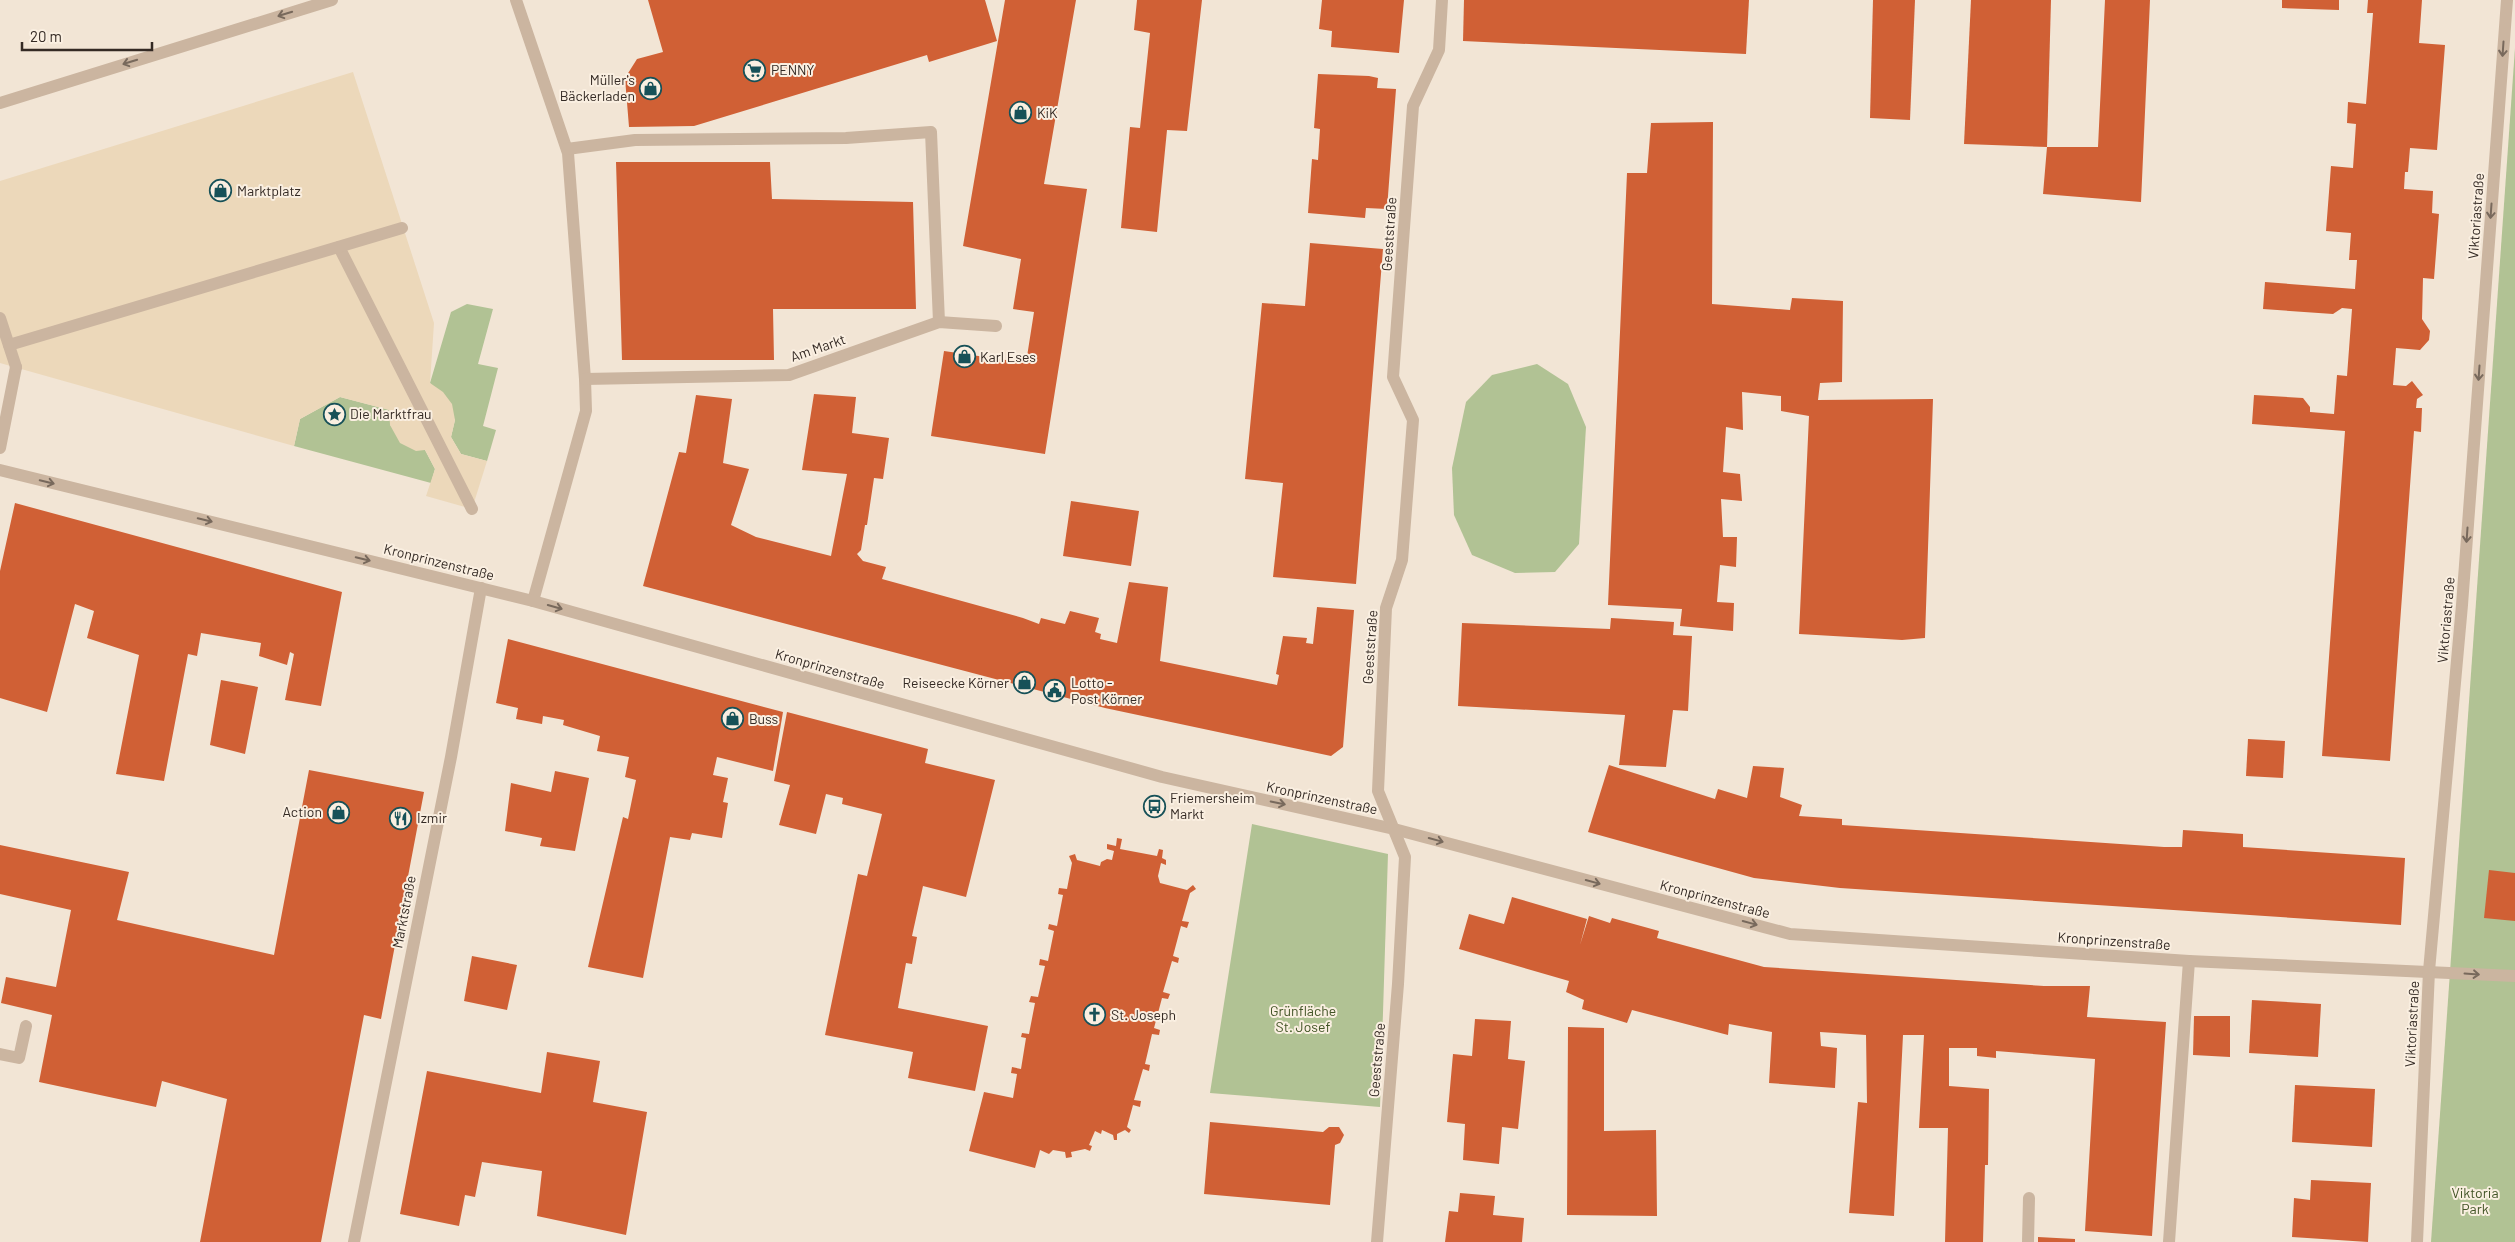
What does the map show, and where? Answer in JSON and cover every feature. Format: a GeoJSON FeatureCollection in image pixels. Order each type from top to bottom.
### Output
{"type":"FeatureCollection","features":[{"type":"Feature","properties":{"kind":"street"},"geometry":{"type":"LineString","coordinates":[[0,103],[332,0]]}},
{"type":"Feature","properties":{"kind":"street"},"geometry":{"type":"LineString","coordinates":[[516,0],[566,149],[585,379],[586,412],[533,601]]}},
{"type":"Feature","properties":{"kind":"street","name":"Geeststraße"},"geometry":{"type":"LineString","coordinates":[[1377,1242],[1398,984],[1405,857],[1378,791],[1386,608],[1402,560],[1413,420],[1393,377],[1413,106],[1439,50],[1442,0]]}},
{"type":"Feature","properties":{"kind":"street","name":"Viktoriastraße"},"geometry":{"type":"LineString","coordinates":[[2417,1242],[2429,971],[2462,605],[2507,0]]}},
{"type":"Feature","properties":{"kind":"street"},"geometry":{"type":"LineString","coordinates":[[566,149],[635,140],[846,138],[931,132],[939,322]]}},
{"type":"Feature","properties":{"kind":"street"},"geometry":{"type":"LineString","coordinates":[[9,345],[402,228]]}},
{"type":"Feature","properties":{"kind":"street"},"geometry":{"type":"LineString","coordinates":[[339,247],[472,509]]}},
{"type":"Feature","properties":{"kind":"street"},"geometry":{"type":"LineString","coordinates":[[0,318],[16,367],[0,448]]}},
{"type":"Feature","properties":{"kind":"street","name":"Am Markt"},"geometry":{"type":"LineString","coordinates":[[585,379],[789,375],[939,322],[996,326]]}},
{"type":"Feature","properties":{"kind":"street","name":"Kronprinzenstraße"},"geometry":{"type":"LineString","coordinates":[[0,470],[533,601],[1162,777],[1394,829],[1790,934],[2189,961],[2515,976]]}},
{"type":"Feature","properties":{"kind":"street","name":"Marktstraße"},"geometry":{"type":"LineString","coordinates":[[354,1242],[451,757],[481,588]]}},
{"type":"Feature","properties":{"kind":"street"},"geometry":{"type":"LineString","coordinates":[[2169,1242],[2189,961]]}},
{"type":"Feature","properties":{"kind":"street"},"geometry":{"type":"LineString","coordinates":[[0,1054],[19,1058],[26,1026]]}},
{"type":"Feature","properties":{"kind":"street"},"geometry":{"type":"LineString","coordinates":[[2028,1242],[2029,1198]]}},
{"type":"Feature","properties":{"kind":"green space","name":"Viktoria Park"},"geometry":{"type":"Polygon","coordinates":[[[2515,48],[2515,1242],[2431,1242],[2515,48]]]}},
{"type":"Feature","properties":{"kind":"green space"},"geometry":{"type":"Polygon","coordinates":[[[467,304],[493,309],[478,364],[498,368],[483,426],[496,430],[487,461],[461,454],[451,437],[455,420],[430,383],[451,312],[467,304]]]}},
{"type":"Feature","properties":{"kind":"green space"},"geometry":{"type":"Polygon","coordinates":[[[1537,364],[1568,384],[1586,427],[1579,544],[1555,572],[1515,573],[1472,555],[1454,515],[1452,468],[1466,402],[1492,375],[1537,364]]]}},
{"type":"Feature","properties":{"kind":"green space"},"geometry":{"type":"Polygon","coordinates":[[[340,397],[390,410],[390,425],[425,450],[435,469],[431,483],[294,446],[300,419],[340,397]]]}},
{"type":"Feature","properties":{"kind":"green space","name":"Grünfläche St. Josef"},"geometry":{"type":"Polygon","coordinates":[[[1252,824],[1388,854],[1380,1107],[1210,1093],[1252,824]]]}},
{"type":"Feature","properties":{"kind":"shaded area"},"geometry":{"type":"Polygon","coordinates":[[[353,72],[434,323],[430,383],[443,392],[452,404],[455,420],[451,437],[461,454],[487,461],[472,509],[426,496],[435,469],[425,450],[416,451],[400,443],[390,425],[389,410],[340,397],[300,419],[294,446],[0,363],[0,181],[353,72]]]}},
{"type":"Feature","properties":{"kind":"building","name":"PENNY"},"geometry":{"type":"Polygon","coordinates":[[[648,0],[985,0],[997,41],[929,62],[927,55],[694,126],[629,127],[625,78],[637,59],[663,52],[648,0]]]}},
{"type":"Feature","properties":{"kind":"building"},"geometry":{"type":"Polygon","coordinates":[[[1005,0],[1076,0],[1044,184],[1087,189],[1045,454],[931,436],[944,351],[1026,363],[1034,312],[1013,309],[1021,259],[963,246],[1005,0]]]}},
{"type":"Feature","properties":{"kind":"building"},"geometry":{"type":"Polygon","coordinates":[[[1137,0],[1202,0],[1187,131],[1167,130],[1157,232],[1121,228],[1130,127],[1140,128],[1150,33],[1134,30],[1137,0]]]}},
{"type":"Feature","properties":{"kind":"building"},"geometry":{"type":"Polygon","coordinates":[[[1322,0],[1404,0],[1399,53],[1331,47],[1332,31],[1319,29],[1322,0]]]}},
{"type":"Feature","properties":{"kind":"building"},"geometry":{"type":"Polygon","coordinates":[[[1464,0],[1749,0],[1746,54],[1463,41],[1464,0]]]}},
{"type":"Feature","properties":{"kind":"building"},"geometry":{"type":"Polygon","coordinates":[[[1873,0],[1915,0],[1910,120],[1870,118],[1873,0]]]}},
{"type":"Feature","properties":{"kind":"building"},"geometry":{"type":"Polygon","coordinates":[[[1971,0],[2051,0],[2047,147],[1964,144],[1971,0]]]}},
{"type":"Feature","properties":{"kind":"building"},"geometry":{"type":"Polygon","coordinates":[[[2105,0],[2150,0],[2141,202],[2043,194],[2047,147],[2098,147],[2105,0]]]}},
{"type":"Feature","properties":{"kind":"building"},"geometry":{"type":"Polygon","coordinates":[[[2282,0],[2339,0],[2339,10],[2282,8],[2282,0]]]}},
{"type":"Feature","properties":{"kind":"building"},"geometry":{"type":"Polygon","coordinates":[[[2368,0],[2422,0],[2419,43],[2445,45],[2437,150],[2410,148],[2408,172],[2405,172],[2404,189],[2433,191],[2432,213],[2439,214],[2434,279],[2423,278],[2422,319],[2430,331],[2429,340],[2420,350],[2396,348],[2393,385],[2406,386],[2412,381],[2423,395],[2417,399],[2416,408],[2422,408],[2421,432],[2414,431],[2390,761],[2322,756],[2345,431],[2252,424],[2254,395],[2303,398],[2310,407],[2310,412],[2334,414],[2337,375],[2347,376],[2352,309],[2342,308],[2333,314],[2263,309],[2265,282],[2355,289],[2357,260],[2349,260],[2351,233],[2326,231],[2331,166],[2353,168],[2356,124],[2347,123],[2348,102],[2366,104],[2373,13],[2367,13],[2368,0]]]}},
{"type":"Feature","properties":{"kind":"building"},"geometry":{"type":"Polygon","coordinates":[[[1318,74],[1369,76],[1378,78],[1377,88],[1396,89],[1387,209],[1366,208],[1365,218],[1308,213],[1312,159],[1318,160],[1320,129],[1314,128],[1318,74]]]}},
{"type":"Feature","properties":{"kind":"building"},"geometry":{"type":"Polygon","coordinates":[[[1713,122],[1712,304],[1790,310],[1792,298],[1843,301],[1842,382],[1820,383],[1818,400],[1933,399],[1925,638],[1902,640],[1799,634],[1809,416],[1781,411],[1781,396],[1742,392],[1743,430],[1726,427],[1723,472],[1740,474],[1742,501],[1721,499],[1723,537],[1737,537],[1736,567],[1720,565],[1717,602],[1734,603],[1733,631],[1680,626],[1682,609],[1608,605],[1627,173],[1647,173],[1651,123],[1713,122]]]}},
{"type":"Feature","properties":{"kind":"building"},"geometry":{"type":"Polygon","coordinates":[[[616,162],[770,162],[772,199],[913,202],[916,309],[773,309],[774,360],[622,360],[616,162]]]}},
{"type":"Feature","properties":{"kind":"building"},"geometry":{"type":"Polygon","coordinates":[[[1310,243],[1383,249],[1356,584],[1273,577],[1283,483],[1245,479],[1262,303],[1305,306],[1310,243]]]}},
{"type":"Feature","properties":{"kind":"building"},"geometry":{"type":"Polygon","coordinates":[[[814,394],[856,397],[852,433],[889,438],[883,479],[874,478],[867,525],[865,525],[861,550],[857,554],[863,561],[886,567],[882,579],[1039,624],[1041,618],[1065,624],[1070,611],[1099,618],[1095,632],[1101,634],[1100,639],[1117,643],[1129,582],[1168,587],[1160,661],[1277,685],[1279,675],[1276,674],[1283,636],[1307,638],[1306,643],[1313,644],[1317,607],[1354,610],[1343,747],[1331,756],[1105,708],[643,586],[679,452],[686,453],[696,395],[732,399],[723,463],[749,469],[731,525],[756,537],[831,556],[847,474],[802,470],[814,394]]]}},
{"type":"Feature","properties":{"kind":"building"},"geometry":{"type":"Polygon","coordinates":[[[1071,501],[1139,511],[1131,566],[1063,556],[1071,501]]]}},
{"type":"Feature","properties":{"kind":"building"},"geometry":{"type":"Polygon","coordinates":[[[15,503],[342,592],[321,706],[285,700],[294,654],[290,652],[287,665],[259,656],[261,643],[201,633],[197,656],[188,654],[164,781],[116,774],[139,655],[87,638],[94,611],[75,604],[47,712],[0,698],[0,571],[15,503]]]}},
{"type":"Feature","properties":{"kind":"building"},"geometry":{"type":"Polygon","coordinates":[[[1611,618],[1674,622],[1673,635],[1692,636],[1688,711],[1673,710],[1666,767],[1619,765],[1625,715],[1458,706],[1462,623],[1610,629],[1611,618]]]}},
{"type":"Feature","properties":{"kind":"building"},"geometry":{"type":"Polygon","coordinates":[[[508,639],[783,712],[773,771],[717,757],[713,775],[728,778],[723,802],[728,803],[722,838],[692,833],[690,840],[670,837],[643,978],[588,967],[623,817],[628,819],[636,780],[625,777],[629,757],[597,751],[600,736],[563,725],[564,720],[543,716],[542,724],[516,719],[518,708],[496,703],[508,639]]]}},
{"type":"Feature","properties":{"kind":"building"},"geometry":{"type":"Polygon","coordinates":[[[221,680],[258,687],[245,754],[210,745],[221,680]]]}},
{"type":"Feature","properties":{"kind":"building"},"geometry":{"type":"Polygon","coordinates":[[[787,712],[928,749],[925,763],[995,780],[966,897],[923,886],[912,936],[917,937],[912,964],[906,963],[898,1008],[988,1026],[975,1091],[908,1078],[913,1052],[825,1035],[858,874],[867,876],[882,814],[842,804],[843,798],[826,794],[816,834],[779,825],[790,785],[774,781],[787,712]]]}},
{"type":"Feature","properties":{"kind":"building"},"geometry":{"type":"Polygon","coordinates":[[[2248,739],[2285,741],[2283,778],[2246,776],[2248,739]]]}},
{"type":"Feature","properties":{"kind":"building"},"geometry":{"type":"Polygon","coordinates":[[[1609,765],[1715,799],[1718,789],[1747,798],[1753,766],[1784,768],[1780,797],[1802,805],[1799,816],[1842,819],[1842,825],[2164,847],[2182,847],[2183,830],[2243,834],[2243,847],[2405,858],[2401,925],[1840,888],[1754,878],[1588,832],[1609,765]]]}},
{"type":"Feature","properties":{"kind":"building"},"geometry":{"type":"Polygon","coordinates":[[[309,770],[424,792],[381,1019],[364,1015],[321,1242],[200,1242],[227,1099],[162,1081],[156,1107],[39,1082],[52,1015],[1,1003],[6,977],[56,987],[71,910],[0,894],[0,845],[129,872],[117,920],[274,955],[309,770]]]}},
{"type":"Feature","properties":{"kind":"building"},"geometry":{"type":"Polygon","coordinates":[[[555,771],[589,778],[575,851],[540,846],[542,838],[505,831],[511,783],[551,792],[555,771]]]}},
{"type":"Feature","properties":{"kind":"building","name":"St. Joseph"},"geometry":{"type":"Polygon","coordinates":[[[1117,838],[1122,839],[1120,849],[1157,856],[1159,849],[1163,850],[1162,858],[1166,860],[1166,865],[1161,863],[1158,876],[1160,883],[1187,890],[1193,885],[1196,889],[1190,893],[1182,921],[1189,922],[1187,928],[1181,926],[1173,956],[1179,958],[1178,963],[1172,961],[1163,992],[1170,994],[1168,999],[1162,998],[1154,1028],[1160,1030],[1159,1035],[1152,1034],[1145,1064],[1150,1065],[1149,1071],[1143,1069],[1134,1100],[1141,1101],[1140,1107],[1133,1105],[1127,1127],[1131,1130],[1129,1133],[1125,1130],[1117,1134],[1117,1140],[1114,1140],[1113,1135],[1102,1130],[1101,1134],[1095,1131],[1089,1145],[1092,1146],[1090,1151],[1085,1149],[1071,1152],[1072,1157],[1066,1158],[1065,1152],[1053,1150],[1049,1154],[1040,1150],[1035,1168],[969,1151],[984,1092],[1013,1098],[1017,1074],[1011,1073],[1012,1067],[1021,1069],[1026,1038],[1021,1037],[1022,1033],[1029,1034],[1035,1003],[1029,1002],[1031,996],[1038,997],[1045,966],[1039,965],[1040,959],[1048,961],[1054,931],[1048,929],[1049,924],[1057,926],[1063,895],[1058,894],[1059,888],[1067,889],[1072,863],[1069,856],[1075,854],[1077,860],[1100,866],[1101,862],[1107,859],[1112,860],[1114,851],[1107,849],[1107,844],[1116,846],[1117,838]]]}},
{"type":"Feature","properties":{"kind":"building"},"geometry":{"type":"Polygon","coordinates":[[[2489,870],[2515,873],[2515,921],[2484,918],[2489,870]]]}},
{"type":"Feature","properties":{"kind":"building"},"geometry":{"type":"Polygon","coordinates":[[[1512,897],[1587,919],[1580,945],[1589,916],[1610,923],[1612,918],[1659,931],[1657,938],[1764,967],[2044,986],[2090,986],[2087,1017],[2166,1022],[2152,1236],[2085,1231],[2095,1059],[1996,1051],[1996,1058],[1977,1056],[1977,1048],[1949,1048],[1949,1086],[1989,1089],[1988,1165],[1985,1165],[1983,1242],[1945,1242],[1948,1128],[1919,1128],[1924,1035],[1903,1035],[1894,1216],[1849,1213],[1858,1102],[1867,1103],[1866,1035],[1820,1032],[1821,1046],[1837,1048],[1835,1088],[1769,1083],[1772,1032],[1729,1024],[1728,1035],[1632,1010],[1627,1023],[1582,1009],[1584,1000],[1566,992],[1569,981],[1459,949],[1469,914],[1504,924],[1512,897]]]}},
{"type":"Feature","properties":{"kind":"building"},"geometry":{"type":"Polygon","coordinates":[[[472,956],[517,965],[507,1010],[464,1001],[472,956]]]}},
{"type":"Feature","properties":{"kind":"building"},"geometry":{"type":"Polygon","coordinates":[[[2252,1000],[2321,1004],[2318,1057],[2249,1053],[2252,1000]]]}},
{"type":"Feature","properties":{"kind":"building"},"geometry":{"type":"Polygon","coordinates":[[[2194,1016],[2230,1016],[2230,1057],[2193,1055],[2194,1016]]]}},
{"type":"Feature","properties":{"kind":"building"},"geometry":{"type":"Polygon","coordinates":[[[1475,1019],[1511,1021],[1508,1059],[1525,1061],[1518,1129],[1502,1127],[1499,1164],[1463,1160],[1465,1124],[1447,1122],[1453,1054],[1472,1056],[1475,1019]]]}},
{"type":"Feature","properties":{"kind":"building"},"geometry":{"type":"Polygon","coordinates":[[[1568,1027],[1604,1028],[1604,1131],[1656,1130],[1657,1216],[1567,1215],[1568,1027]]]}},
{"type":"Feature","properties":{"kind":"building"},"geometry":{"type":"Polygon","coordinates":[[[547,1052],[600,1061],[593,1102],[647,1112],[626,1235],[537,1216],[542,1171],[482,1162],[475,1197],[465,1195],[459,1226],[400,1214],[427,1071],[541,1093],[547,1052]]]}},
{"type":"Feature","properties":{"kind":"building"},"geometry":{"type":"Polygon","coordinates":[[[2295,1085],[2375,1089],[2372,1147],[2292,1142],[2295,1085]]]}},
{"type":"Feature","properties":{"kind":"building"},"geometry":{"type":"Polygon","coordinates":[[[1210,1122],[1323,1132],[1329,1127],[1339,1127],[1344,1135],[1340,1143],[1335,1145],[1330,1205],[1204,1194],[1210,1122]]]}},
{"type":"Feature","properties":{"kind":"building"},"geometry":{"type":"Polygon","coordinates":[[[2311,1180],[2371,1183],[2368,1242],[2292,1237],[2294,1198],[2310,1200],[2311,1180]]]}},
{"type":"Feature","properties":{"kind":"building"},"geometry":{"type":"Polygon","coordinates":[[[1460,1193],[1495,1196],[1493,1215],[1524,1218],[1522,1242],[1445,1242],[1449,1211],[1458,1212],[1460,1193]]]}},
{"type":"Feature","properties":{"kind":"building"},"geometry":{"type":"Polygon","coordinates":[[[2038,1237],[2075,1239],[2075,1242],[2038,1242],[2038,1237]]]}},
{"type":"Feature","properties":{"kind":"place","name":"PENNY"},"geometry":{"type":"Point","coordinates":[755,70]}},
{"type":"Feature","properties":{"kind":"place","name":"Müller's Bäckerladen"},"geometry":{"type":"Point","coordinates":[651,88]}},
{"type":"Feature","properties":{"kind":"place","name":"KiK"},"geometry":{"type":"Point","coordinates":[1021,113]}},
{"type":"Feature","properties":{"kind":"place","name":"Marktplatz"},"geometry":{"type":"Point","coordinates":[221,191]}},
{"type":"Feature","properties":{"kind":"place","name":"Karl Eses"},"geometry":{"type":"Point","coordinates":[964,357]}},
{"type":"Feature","properties":{"kind":"place","name":"Die Marktfrau"},"geometry":{"type":"Point","coordinates":[334,414]}},
{"type":"Feature","properties":{"kind":"place","name":"Reiseecke Körner"},"geometry":{"type":"Point","coordinates":[1025,683]}},
{"type":"Feature","properties":{"kind":"place","name":"Lotto - Post Körner"},"geometry":{"type":"Point","coordinates":[1055,691]}},
{"type":"Feature","properties":{"kind":"place","name":"Buss"},"geometry":{"type":"Point","coordinates":[733,719]}},
{"type":"Feature","properties":{"kind":"place","name":"Friemersheim Markt"},"geometry":{"type":"Point","coordinates":[1154,806]}},
{"type":"Feature","properties":{"kind":"place","name":"Action"},"geometry":{"type":"Point","coordinates":[338,812]}},
{"type":"Feature","properties":{"kind":"place","name":"Izmir"},"geometry":{"type":"Point","coordinates":[401,818]}},
{"type":"Feature","properties":{"kind":"place","name":"St. Joseph"},"geometry":{"type":"Point","coordinates":[1095,1015]}}]}
